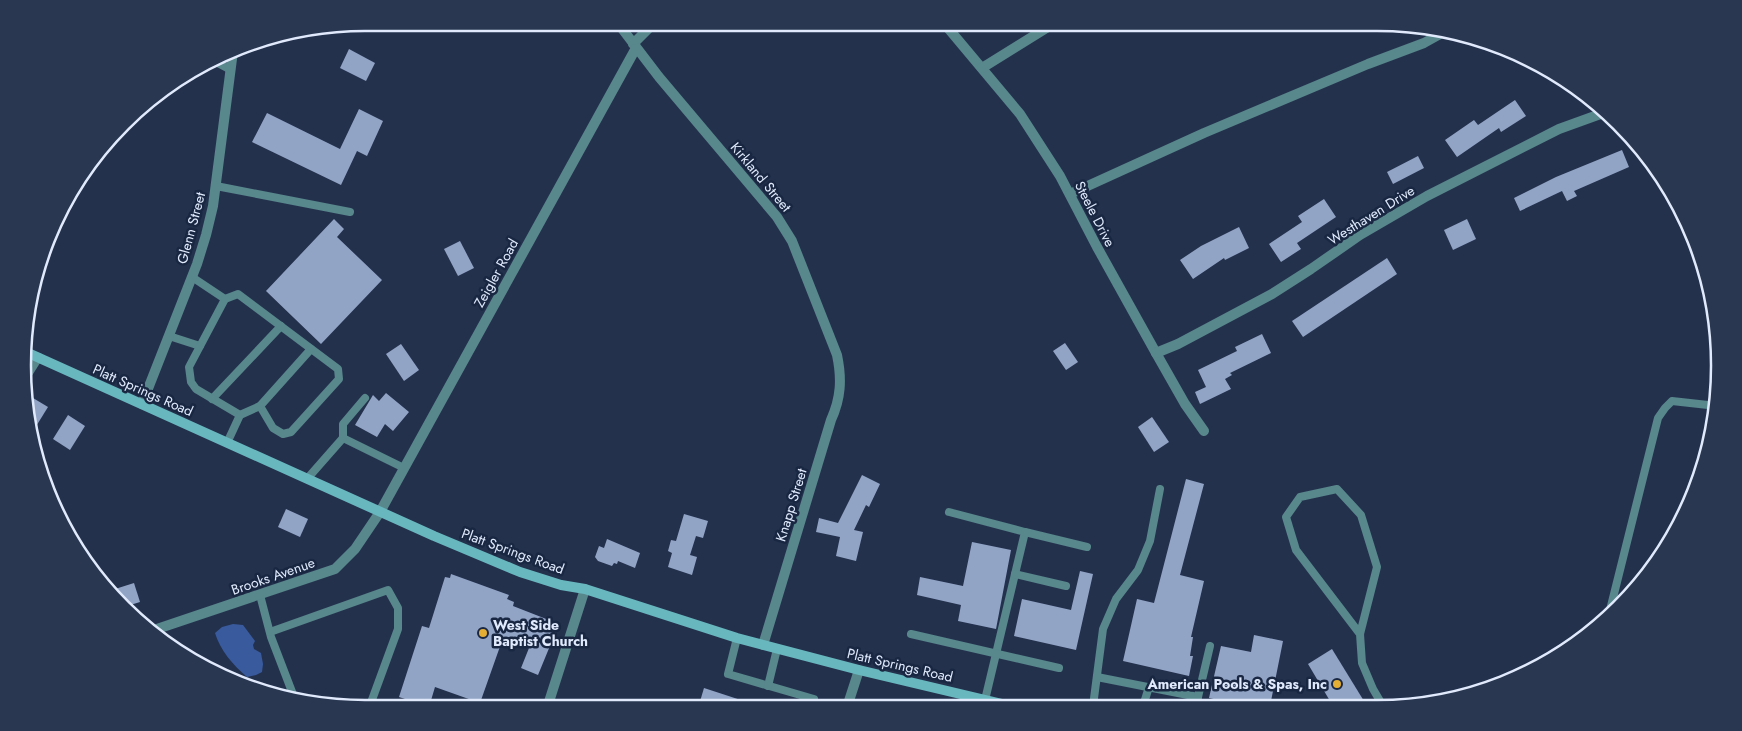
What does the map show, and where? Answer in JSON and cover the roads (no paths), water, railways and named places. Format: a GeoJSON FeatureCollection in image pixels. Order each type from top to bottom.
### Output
{"type":"FeatureCollection","features":[{"type":"Feature","properties":{"kind":"main road","name":"Platt Springs Road"},"geometry":{"type":"LineString","coordinates":[[32,354],[380,512],[518,570],[561,585],[585,588],[737,638],[985,700]]}},
{"type":"Feature","properties":{"kind":"street","name":"Kirkland Street"},"geometry":{"type":"LineString","coordinates":[[624,31],[659,77],[778,217],[785,228],[826,326],[837,355],[841,373]]}},
{"type":"Feature","properties":{"kind":"street","name":"Zeigler Road"},"geometry":{"type":"LineString","coordinates":[[380,512],[635,46],[648,31]]}},
{"type":"Feature","properties":{"kind":"street","name":"Steele Drive"},"geometry":{"type":"LineString","coordinates":[[951,31],[1020,114],[1060,176],[1097,248],[1156,353],[1185,404],[1204,431]]}},
{"type":"Feature","properties":{"kind":"street"},"geometry":{"type":"LineString","coordinates":[[982,68],[1042,31]]}},
{"type":"Feature","properties":{"kind":"street"},"geometry":{"type":"LineString","coordinates":[[1070,194],[1204,133],[1435,37]]}},
{"type":"Feature","properties":{"kind":"street","name":"Glenn Street"},"geometry":{"type":"LineString","coordinates":[[142,404],[192,278],[206,235],[216,186],[231,60]]}},
{"type":"Feature","properties":{"kind":"street","name":"Westhaven Drive"},"geometry":{"type":"LineString","coordinates":[[1156,353],[1178,344],[1272,294],[1311,270],[1360,235],[1426,196],[1559,129],[1598,115]]}},
{"type":"Feature","properties":{"kind":"street","name":"Knapp Street"},"geometry":{"type":"LineString","coordinates":[[763,645],[831,420],[837,407],[841,373]]}},
{"type":"Feature","properties":{"kind":"street","name":"Brooks Avenue"},"geometry":{"type":"LineString","coordinates":[[160,629],[335,569],[355,549],[380,512]]}},
{"type":"Feature","properties":{"kind":"street"},"geometry":{"type":"LineString","coordinates":[[550,700],[585,588]]}},
{"type":"Feature","properties":{"kind":"street"},"geometry":{"type":"LineString","coordinates":[[849,700],[859,670]]}},
{"type":"Feature","properties":{"kind":"lane"},"geometry":{"type":"LineString","coordinates":[[221,65],[230,70]]}},
{"type":"Feature","properties":{"kind":"lane"},"geometry":{"type":"LineString","coordinates":[[216,186],[350,212]]}},
{"type":"Feature","properties":{"kind":"lane"},"geometry":{"type":"LineString","coordinates":[[192,278],[225,299]]}},
{"type":"Feature","properties":{"kind":"lane"},"geometry":{"type":"LineString","coordinates":[[240,415],[196,390],[191,382],[189,367],[225,299],[238,294],[338,369],[339,379],[291,432],[283,434],[273,428],[260,406]]}},
{"type":"Feature","properties":{"kind":"lane"},"geometry":{"type":"LineString","coordinates":[[212,398],[281,326]]}},
{"type":"Feature","properties":{"kind":"lane"},"geometry":{"type":"LineString","coordinates":[[169,336],[200,346]]}},
{"type":"Feature","properties":{"kind":"lane"},"geometry":{"type":"LineString","coordinates":[[227,443],[240,415],[260,406],[311,348]]}},
{"type":"Feature","properties":{"kind":"lane"},"geometry":{"type":"LineString","coordinates":[[31,369],[39,357]]}},
{"type":"Feature","properties":{"kind":"lane"},"geometry":{"type":"LineString","coordinates":[[307,479],[343,438],[343,424],[365,398]]}},
{"type":"Feature","properties":{"kind":"lane"},"geometry":{"type":"LineString","coordinates":[[1612,603],[1658,418],[1672,401],[1708,405]]}},
{"type":"Feature","properties":{"kind":"lane"},"geometry":{"type":"LineString","coordinates":[[343,438],[404,468]]}},
{"type":"Feature","properties":{"kind":"lane"},"geometry":{"type":"LineString","coordinates":[[1094,700],[1103,629],[1116,599],[1138,570],[1150,541],[1160,489]]}},
{"type":"Feature","properties":{"kind":"lane"},"geometry":{"type":"LineString","coordinates":[[1360,634],[1296,550],[1286,517],[1300,497],[1337,489],[1361,514],[1377,567],[1360,634],[1362,663],[1379,700]]}},
{"type":"Feature","properties":{"kind":"lane"},"geometry":{"type":"LineString","coordinates":[[949,512],[1087,547]]}},
{"type":"Feature","properties":{"kind":"lane"},"geometry":{"type":"LineString","coordinates":[[985,700],[1024,532]]}},
{"type":"Feature","properties":{"kind":"lane"},"geometry":{"type":"LineString","coordinates":[[1015,574],[1066,586]]}},
{"type":"Feature","properties":{"kind":"lane"},"geometry":{"type":"LineString","coordinates":[[270,632],[388,590],[398,608],[398,629],[373,700]]}},
{"type":"Feature","properties":{"kind":"lane"},"geometry":{"type":"LineString","coordinates":[[260,595],[270,632],[292,691]]}},
{"type":"Feature","properties":{"kind":"lane"},"geometry":{"type":"LineString","coordinates":[[911,634],[1059,668]]}},
{"type":"Feature","properties":{"kind":"lane"},"geometry":{"type":"LineString","coordinates":[[737,638],[728,674],[814,699]]}},
{"type":"Feature","properties":{"kind":"lane"},"geometry":{"type":"LineString","coordinates":[[1197,700],[1210,646]]}},
{"type":"Feature","properties":{"kind":"lane"},"geometry":{"type":"LineString","coordinates":[[768,686],[778,649]]}},
{"type":"Feature","properties":{"kind":"lane"},"geometry":{"type":"LineString","coordinates":[[1097,677],[1198,697]]}},
{"type":"Feature","properties":{"kind":"lane"},"geometry":{"type":"LineString","coordinates":[[1146,700],[1149,687]]}},
{"type":"Feature","properties":{"kind":"water"},"geometry":{"type":"Polygon","coordinates":[[[233,624],[243,625],[255,641],[254,649],[261,653],[262,672],[247,677],[224,651],[215,633],[222,627],[233,624]]]}},
{"type":"Feature","properties":{"kind":"place","name":"West Side Baptist Church"},"geometry":{"type":"Point","coordinates":[483,633]}},
{"type":"Feature","properties":{"kind":"place","name":"American Pools & Spas, Inc"},"geometry":{"type":"Point","coordinates":[1337,684]}}]}
